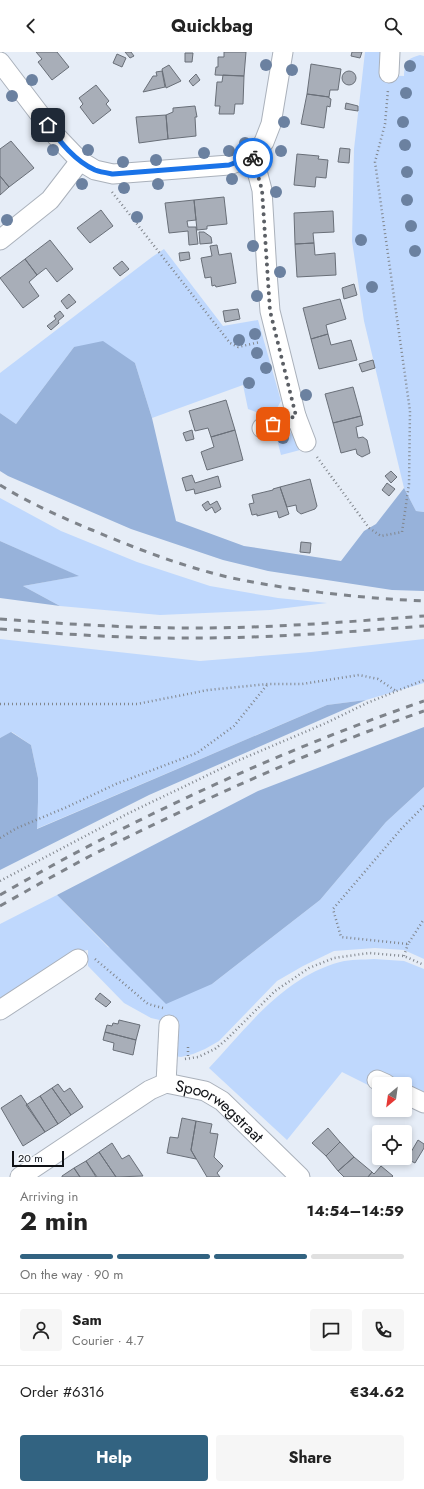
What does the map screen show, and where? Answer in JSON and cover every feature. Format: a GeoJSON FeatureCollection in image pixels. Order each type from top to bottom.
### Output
{"type":"FeatureCollection","features":[{"type":"Feature","properties":{"kind":"street"},"geometry":{"type":"LineString","coordinates":[[0,62],[57,137],[80,161],[95,170],[113,174],[229,165],[253,156],[264,142],[271,124],[283,52]]}},
{"type":"Feature","properties":{"kind":"street"},"geometry":{"type":"LineString","coordinates":[[389,73],[390,52]]}},
{"type":"Feature","properties":{"kind":"street"},"geometry":{"type":"LineString","coordinates":[[253,156],[262,190],[270,311],[296,416],[306,442]]}},
{"type":"Feature","properties":{"kind":"street"},"geometry":{"type":"LineString","coordinates":[[0,240],[50,200],[80,161]]}},
{"type":"Feature","properties":{"kind":"street"},"geometry":{"type":"LineString","coordinates":[[262,428],[296,416]]}},
{"type":"Feature","properties":{"kind":"street"},"geometry":{"type":"LineString","coordinates":[[0,1010],[78,959]]}},
{"type":"Feature","properties":{"kind":"street","name":"Spoorwegstraat"},"geometry":{"type":"LineString","coordinates":[[166,1084],[169,1017]]}},
{"type":"Feature","properties":{"kind":"street","name":"Spoorwegstraat"},"geometry":{"type":"LineString","coordinates":[[20,1177],[150,1090],[166,1084],[205,1091],[222,1101],[300,1177]]}},
{"type":"Feature","properties":{"kind":"street"},"geometry":{"type":"LineString","coordinates":[[412,1097],[424,1103]]}},
{"type":"Feature","properties":{"kind":"path"},"geometry":{"type":"LineString","coordinates":[[306,442],[369,528],[381,536],[402,532],[409,484],[410,411],[375,162],[385,124],[389,73]]}},
{"type":"Feature","properties":{"kind":"path"},"geometry":{"type":"LineString","coordinates":[[111,190],[230,343],[238,347],[261,342]]}},
{"type":"Feature","properties":{"kind":"path"},"geometry":{"type":"LineString","coordinates":[[0,704],[137,704],[208,690],[268,684],[302,684],[360,675],[378,679],[396,691]]}},
{"type":"Feature","properties":{"kind":"path"},"geometry":{"type":"LineString","coordinates":[[0,881],[127,814],[367,703],[424,680]]}},
{"type":"Feature","properties":{"kind":"path"},"geometry":{"type":"LineString","coordinates":[[0,838],[17,828],[116,784],[197,752],[234,726],[268,684]]}},
{"type":"Feature","properties":{"kind":"path"},"geometry":{"type":"LineString","coordinates":[[408,944],[341,937],[333,909],[402,828],[424,806]]}},
{"type":"Feature","properties":{"kind":"path"},"geometry":{"type":"LineString","coordinates":[[404,956],[408,944],[424,919]]}},
{"type":"Feature","properties":{"kind":"path"},"geometry":{"type":"LineString","coordinates":[[167,1059],[198,1058],[215,1049],[275,991],[309,968],[334,958],[369,953],[404,956],[424,965]]}},
{"type":"Feature","properties":{"kind":"path"},"geometry":{"type":"LineString","coordinates":[[78,959],[92,955],[148,1004],[169,1017]]}},
{"type":"Feature","properties":{"kind":"path"},"geometry":{"type":"LineString","coordinates":[[187,1045],[188,1059]]}},
{"type":"Feature","properties":{"kind":"shaded area"},"geometry":{"type":"Polygon","coordinates":[[[365,52],[386,52],[383,75],[404,76],[405,67],[409,60],[420,55],[424,56],[424,512],[416,511],[404,488],[364,321],[352,241],[354,149],[365,52]]]}},
{"type":"Feature","properties":{"kind":"shaded area"},"geometry":{"type":"Polygon","coordinates":[[[164,249],[223,326],[258,320],[281,401],[276,410],[261,414],[248,409],[243,385],[152,418],[135,363],[74,347],[16,424],[0,413],[0,373],[164,249]]]}},
{"type":"Feature","properties":{"kind":"shaded area"},"geometry":{"type":"Polygon","coordinates":[[[103,341],[135,363],[152,418],[176,521],[244,546],[341,561],[364,531],[376,524],[404,488],[416,511],[424,512],[424,591],[392,590],[268,571],[223,560],[131,529],[8,476],[0,471],[0,413],[16,424],[74,347],[103,341]]]}},
{"type":"Feature","properties":{"kind":"shaded area"},"geometry":{"type":"Polygon","coordinates":[[[282,430],[290,432],[304,449],[281,455],[275,431],[282,430]]]}},
{"type":"Feature","properties":{"kind":"shaded area"},"geometry":{"type":"Polygon","coordinates":[[[0,498],[61,531],[137,562],[210,586],[278,598],[327,603],[270,610],[160,615],[60,606],[23,586],[78,576],[0,541],[0,498]]]}},
{"type":"Feature","properties":{"kind":"shaded area"},"geometry":{"type":"Polygon","coordinates":[[[0,541],[79,576],[23,586],[60,606],[0,598],[0,541]]]}},
{"type":"Feature","properties":{"kind":"shaded area"},"geometry":{"type":"Polygon","coordinates":[[[0,639],[200,661],[311,652],[424,639],[424,683],[366,700],[327,705],[36,829],[38,778],[31,745],[12,732],[0,738],[0,639]]]}},
{"type":"Feature","properties":{"kind":"shaded area"},"geometry":{"type":"Polygon","coordinates":[[[366,700],[149,795],[0,870],[0,738],[11,732],[31,745],[38,778],[37,829],[327,705],[366,700]]]}},
{"type":"Feature","properties":{"kind":"shaded area"},"geometry":{"type":"Polygon","coordinates":[[[424,727],[424,787],[386,822],[320,900],[212,984],[166,1004],[57,895],[258,791],[424,727]]]}},
{"type":"Feature","properties":{"kind":"shaded area"},"geometry":{"type":"Polygon","coordinates":[[[424,787],[424,959],[404,950],[375,948],[334,951],[277,981],[219,1041],[205,1049],[181,1057],[174,1056],[177,1024],[151,1018],[124,1003],[88,966],[88,950],[76,952],[0,1001],[0,924],[57,895],[108,947],[212,984],[320,900],[386,822],[424,787]]]}},
{"type":"Feature","properties":{"kind":"shaded area"},"geometry":{"type":"Polygon","coordinates":[[[374,959],[404,961],[424,969],[424,1096],[412,1090],[412,1077],[388,1077],[380,1073],[378,1077],[372,1077],[372,1087],[342,1072],[287,1140],[209,1068],[252,1020],[284,991],[301,979],[320,969],[340,962],[374,959]]]}},
{"type":"Feature","properties":{"kind":"building"},"geometry":{"type":"Polygon","coordinates":[[[36,52],[57,52],[69,67],[52,80],[38,62],[42,59],[36,52]]]}},
{"type":"Feature","properties":{"kind":"building"},"geometry":{"type":"Polygon","coordinates":[[[125,52],[131,52],[134,56],[130,58],[125,52]]]}},
{"type":"Feature","properties":{"kind":"building"},"geometry":{"type":"Polygon","coordinates":[[[224,52],[246,52],[244,76],[215,75],[216,67],[218,67],[218,57],[224,57],[224,52]]]}},
{"type":"Feature","properties":{"kind":"building"},"geometry":{"type":"Polygon","coordinates":[[[352,52],[362,52],[360,58],[351,56],[352,52]]]}},
{"type":"Feature","properties":{"kind":"building"},"geometry":{"type":"Polygon","coordinates":[[[185,53],[193,53],[192,62],[185,62],[185,53]]]}},
{"type":"Feature","properties":{"kind":"building"},"geometry":{"type":"Polygon","coordinates":[[[117,54],[126,58],[122,67],[113,63],[117,54]]]}},
{"type":"Feature","properties":{"kind":"building"},"geometry":{"type":"Polygon","coordinates":[[[311,64],[341,69],[338,90],[330,90],[329,97],[307,94],[311,64]]]}},
{"type":"Feature","properties":{"kind":"building"},"geometry":{"type":"Polygon","coordinates":[[[169,65],[181,81],[166,88],[162,69],[169,65]]]}},
{"type":"Feature","properties":{"kind":"building"},"geometry":{"type":"Polygon","coordinates":[[[162,71],[165,87],[143,92],[153,76],[157,76],[156,72],[162,71]]]}},
{"type":"Feature","properties":{"kind":"building"},"geometry":{"type":"Polygon","coordinates":[[[349,71],[354,73],[356,78],[354,83],[349,85],[344,83],[342,78],[344,73],[349,71]]]}},
{"type":"Feature","properties":{"kind":"building"},"geometry":{"type":"Polygon","coordinates":[[[196,74],[200,80],[193,86],[189,81],[196,74]]]}},
{"type":"Feature","properties":{"kind":"building"},"geometry":{"type":"Polygon","coordinates":[[[223,75],[244,76],[243,104],[235,104],[234,114],[219,114],[220,106],[215,106],[217,82],[222,82],[223,75]]]}},
{"type":"Feature","properties":{"kind":"building"},"geometry":{"type":"Polygon","coordinates":[[[96,85],[109,101],[106,104],[111,110],[93,124],[80,107],[83,104],[79,98],[96,85]]]}},
{"type":"Feature","properties":{"kind":"building"},"geometry":{"type":"Polygon","coordinates":[[[307,94],[329,97],[331,99],[330,107],[327,106],[324,128],[301,124],[307,94]]]}},
{"type":"Feature","properties":{"kind":"building"},"geometry":{"type":"Polygon","coordinates":[[[346,103],[358,106],[358,111],[345,109],[346,103]]]}},
{"type":"Feature","properties":{"kind":"building"},"geometry":{"type":"Polygon","coordinates":[[[195,106],[197,117],[195,117],[196,136],[168,139],[166,115],[173,112],[173,108],[195,106]]]}},
{"type":"Feature","properties":{"kind":"building"},"geometry":{"type":"Polygon","coordinates":[[[166,115],[168,139],[139,143],[136,117],[166,115]]]}},
{"type":"Feature","properties":{"kind":"building"},"geometry":{"type":"Polygon","coordinates":[[[11,141],[34,168],[9,187],[0,176],[0,149],[11,141]]]}},
{"type":"Feature","properties":{"kind":"building"},"geometry":{"type":"Polygon","coordinates":[[[340,148],[350,149],[349,163],[338,162],[340,148]]]}},
{"type":"Feature","properties":{"kind":"building"},"geometry":{"type":"Polygon","coordinates":[[[297,154],[319,156],[318,159],[328,160],[326,178],[316,177],[315,187],[294,185],[297,154]]]}},
{"type":"Feature","properties":{"kind":"building"},"geometry":{"type":"Polygon","coordinates":[[[0,176],[9,187],[0,195],[0,176]]]}},
{"type":"Feature","properties":{"kind":"building"},"geometry":{"type":"Polygon","coordinates":[[[224,197],[227,224],[207,226],[207,229],[197,230],[194,200],[224,197]]]}},
{"type":"Feature","properties":{"kind":"building"},"geometry":{"type":"Polygon","coordinates":[[[194,200],[196,220],[187,221],[188,227],[196,227],[198,244],[189,245],[188,231],[169,233],[165,203],[194,200]]]}},
{"type":"Feature","properties":{"kind":"building"},"geometry":{"type":"Polygon","coordinates":[[[101,210],[113,226],[90,243],[77,228],[101,210]]]}},
{"type":"Feature","properties":{"kind":"building"},"geometry":{"type":"Polygon","coordinates":[[[333,211],[334,232],[313,233],[314,243],[295,244],[294,213],[333,211]]]}},
{"type":"Feature","properties":{"kind":"building"},"geometry":{"type":"Polygon","coordinates":[[[199,232],[204,232],[211,237],[212,243],[200,244],[199,232]]]}},
{"type":"Feature","properties":{"kind":"building"},"geometry":{"type":"Polygon","coordinates":[[[50,240],[73,269],[57,282],[46,268],[37,275],[25,259],[50,240]]]}},
{"type":"Feature","properties":{"kind":"building"},"geometry":{"type":"Polygon","coordinates":[[[314,243],[315,255],[335,253],[336,275],[297,277],[295,244],[314,243]]]}},
{"type":"Feature","properties":{"kind":"building"},"geometry":{"type":"Polygon","coordinates":[[[217,245],[219,255],[231,253],[236,283],[216,287],[215,285],[212,286],[211,277],[205,278],[201,258],[212,256],[210,246],[217,245]]]}},
{"type":"Feature","properties":{"kind":"building"},"geometry":{"type":"Polygon","coordinates":[[[189,252],[190,259],[180,261],[179,253],[189,252]]]}},
{"type":"Feature","properties":{"kind":"building"},"geometry":{"type":"Polygon","coordinates":[[[25,259],[37,275],[29,282],[39,296],[23,308],[0,278],[25,259]]]}},
{"type":"Feature","properties":{"kind":"building"},"geometry":{"type":"Polygon","coordinates":[[[122,261],[129,269],[120,276],[113,268],[122,261]]]}},
{"type":"Feature","properties":{"kind":"building"},"geometry":{"type":"Polygon","coordinates":[[[354,284],[357,295],[344,299],[342,288],[354,284]]]}},
{"type":"Feature","properties":{"kind":"building"},"geometry":{"type":"Polygon","coordinates":[[[69,294],[76,302],[67,309],[61,301],[69,294]]]}},
{"type":"Feature","properties":{"kind":"building"},"geometry":{"type":"Polygon","coordinates":[[[340,299],[346,319],[326,325],[328,334],[311,339],[303,308],[340,299]]]}},
{"type":"Feature","properties":{"kind":"building"},"geometry":{"type":"Polygon","coordinates":[[[238,309],[240,319],[225,322],[223,311],[238,309]]]}},
{"type":"Feature","properties":{"kind":"building"},"geometry":{"type":"Polygon","coordinates":[[[60,311],[64,316],[51,330],[47,326],[56,319],[54,316],[60,311]]]}},
{"type":"Feature","properties":{"kind":"building"},"geometry":{"type":"Polygon","coordinates":[[[328,334],[331,345],[351,340],[357,360],[319,369],[311,339],[328,334]]]}},
{"type":"Feature","properties":{"kind":"building"},"geometry":{"type":"Polygon","coordinates":[[[373,360],[375,368],[362,372],[359,364],[373,360]]]}},
{"type":"Feature","properties":{"kind":"building"},"geometry":{"type":"Polygon","coordinates":[[[353,387],[361,416],[333,423],[325,394],[353,387]]]}},
{"type":"Feature","properties":{"kind":"building"},"geometry":{"type":"Polygon","coordinates":[[[226,400],[235,430],[211,437],[208,428],[195,431],[189,411],[226,400]]]}},
{"type":"Feature","properties":{"kind":"building"},"geometry":{"type":"Polygon","coordinates":[[[361,416],[363,425],[356,427],[358,438],[363,437],[367,440],[370,453],[362,457],[357,454],[356,449],[341,453],[333,423],[361,416]]]}},
{"type":"Feature","properties":{"kind":"building"},"geometry":{"type":"Polygon","coordinates":[[[192,430],[194,439],[186,441],[183,433],[192,430]]]}},
{"type":"Feature","properties":{"kind":"building"},"geometry":{"type":"Polygon","coordinates":[[[235,430],[243,460],[207,470],[201,452],[214,447],[211,437],[235,430]]]}},
{"type":"Feature","properties":{"kind":"building"},"geometry":{"type":"Polygon","coordinates":[[[391,471],[397,477],[391,483],[385,476],[391,471]]]}},
{"type":"Feature","properties":{"kind":"building"},"geometry":{"type":"Polygon","coordinates":[[[192,475],[195,483],[218,476],[221,487],[195,494],[194,489],[186,491],[182,478],[192,475]]]}},
{"type":"Feature","properties":{"kind":"building"},"geometry":{"type":"Polygon","coordinates":[[[310,479],[317,506],[315,509],[301,514],[297,511],[296,505],[287,507],[280,487],[310,479]]]}},
{"type":"Feature","properties":{"kind":"building"},"geometry":{"type":"Polygon","coordinates":[[[387,483],[395,489],[389,496],[382,490],[387,483]]]}},
{"type":"Feature","properties":{"kind":"building"},"geometry":{"type":"Polygon","coordinates":[[[280,487],[289,514],[279,518],[277,511],[257,516],[257,514],[252,515],[249,504],[254,503],[252,495],[280,487]]]}},
{"type":"Feature","properties":{"kind":"building"},"geometry":{"type":"Polygon","coordinates":[[[208,501],[210,505],[217,501],[221,509],[215,513],[212,507],[206,511],[202,505],[208,501]]]}},
{"type":"Feature","properties":{"kind":"building"},"geometry":{"type":"Polygon","coordinates":[[[301,542],[311,543],[310,553],[300,552],[301,542]]]}},
{"type":"Feature","properties":{"kind":"building"},"geometry":{"type":"Polygon","coordinates":[[[100,993],[111,1002],[106,1007],[95,999],[100,993]]]}},
{"type":"Feature","properties":{"kind":"building"},"geometry":{"type":"Polygon","coordinates":[[[119,1020],[140,1025],[136,1040],[105,1032],[107,1025],[112,1026],[113,1023],[118,1024],[119,1020]]]}},
{"type":"Feature","properties":{"kind":"building"},"geometry":{"type":"Polygon","coordinates":[[[105,1032],[136,1040],[133,1055],[113,1050],[114,1043],[103,1040],[105,1032]]]}},
{"type":"Feature","properties":{"kind":"building"},"geometry":{"type":"Polygon","coordinates":[[[58,1084],[64,1092],[70,1088],[83,1107],[71,1115],[52,1088],[58,1084]]]}},
{"type":"Feature","properties":{"kind":"building"},"geometry":{"type":"Polygon","coordinates":[[[52,1088],[71,1115],[58,1124],[40,1096],[52,1088]]]}},
{"type":"Feature","properties":{"kind":"building"},"geometry":{"type":"Polygon","coordinates":[[[21,1095],[45,1132],[23,1146],[1,1108],[21,1095]]]}},
{"type":"Feature","properties":{"kind":"building"},"geometry":{"type":"Polygon","coordinates":[[[40,1096],[58,1124],[45,1132],[26,1105],[40,1096]]]}},
{"type":"Feature","properties":{"kind":"building"},"geometry":{"type":"Polygon","coordinates":[[[182,1118],[196,1121],[191,1150],[196,1159],[167,1153],[170,1137],[178,1138],[182,1118]]]}},
{"type":"Feature","properties":{"kind":"building"},"geometry":{"type":"Polygon","coordinates":[[[196,1121],[212,1124],[210,1133],[218,1134],[214,1157],[223,1166],[217,1173],[220,1177],[207,1177],[191,1150],[196,1121]]]}},
{"type":"Feature","properties":{"kind":"building"},"geometry":{"type":"Polygon","coordinates":[[[328,1128],[340,1142],[326,1156],[312,1143],[328,1128]]]}},
{"type":"Feature","properties":{"kind":"building"},"geometry":{"type":"Polygon","coordinates":[[[418,1140],[424,1144],[424,1148],[415,1163],[412,1162],[412,1150],[418,1140]]]}},
{"type":"Feature","properties":{"kind":"building"},"geometry":{"type":"Polygon","coordinates":[[[340,1142],[354,1157],[338,1171],[326,1156],[340,1142]]]}},
{"type":"Feature","properties":{"kind":"building"},"geometry":{"type":"Polygon","coordinates":[[[112,1143],[122,1159],[129,1155],[143,1176],[116,1177],[99,1152],[112,1143]]]}},
{"type":"Feature","properties":{"kind":"building"},"geometry":{"type":"Polygon","coordinates":[[[99,1152],[116,1177],[97,1177],[86,1161],[99,1152]]]}},
{"type":"Feature","properties":{"kind":"building"},"geometry":{"type":"Polygon","coordinates":[[[354,1157],[372,1172],[368,1177],[344,1177],[338,1171],[354,1157]]]}},
{"type":"Feature","properties":{"kind":"building"},"geometry":{"type":"Polygon","coordinates":[[[86,1161],[96,1177],[80,1177],[74,1168],[86,1161]]]}},
{"type":"Feature","properties":{"kind":"building"},"geometry":{"type":"Polygon","coordinates":[[[381,1166],[393,1176],[368,1177],[372,1172],[374,1174],[381,1166]]]}},
{"type":"Feature","properties":{"kind":"building"},"geometry":{"type":"Polygon","coordinates":[[[74,1168],[80,1177],[62,1177],[62,1176],[74,1168]]]}},
{"type":"Feature","properties":{"kind":"railway"},"geometry":{"type":"LineString","coordinates":[[0,485],[45,509],[109,537],[143,551],[214,574],[256,583],[304,590],[352,596],[424,601]]}},
{"type":"Feature","properties":{"kind":"railway"},"geometry":{"type":"LineString","coordinates":[[0,619],[48,623],[145,627],[223,628],[280,626],[424,616]]}},
{"type":"Feature","properties":{"kind":"railway"},"geometry":{"type":"LineString","coordinates":[[0,629],[121,637],[223,638],[280,636],[424,626]]}},
{"type":"Feature","properties":{"kind":"railway"},"geometry":{"type":"LineString","coordinates":[[0,895],[85,848],[210,787],[337,733],[424,701]]}},
{"type":"Feature","properties":{"kind":"railway"},"geometry":{"type":"LineString","coordinates":[[0,906],[90,856],[213,796],[381,726],[424,711]]}},
{"type":"Feature","properties":{"kind":"way so far"},"geometry":{"type":"LineString","coordinates":[[253,158],[262,190],[270,311],[296,416],[273,424]]}},
{"type":"Feature","properties":{"kind":"route"},"geometry":{"type":"LineString","coordinates":[[48,125],[57,137],[80,161],[95,170],[113,174],[229,165],[253,156],[253,158]]}}]}
